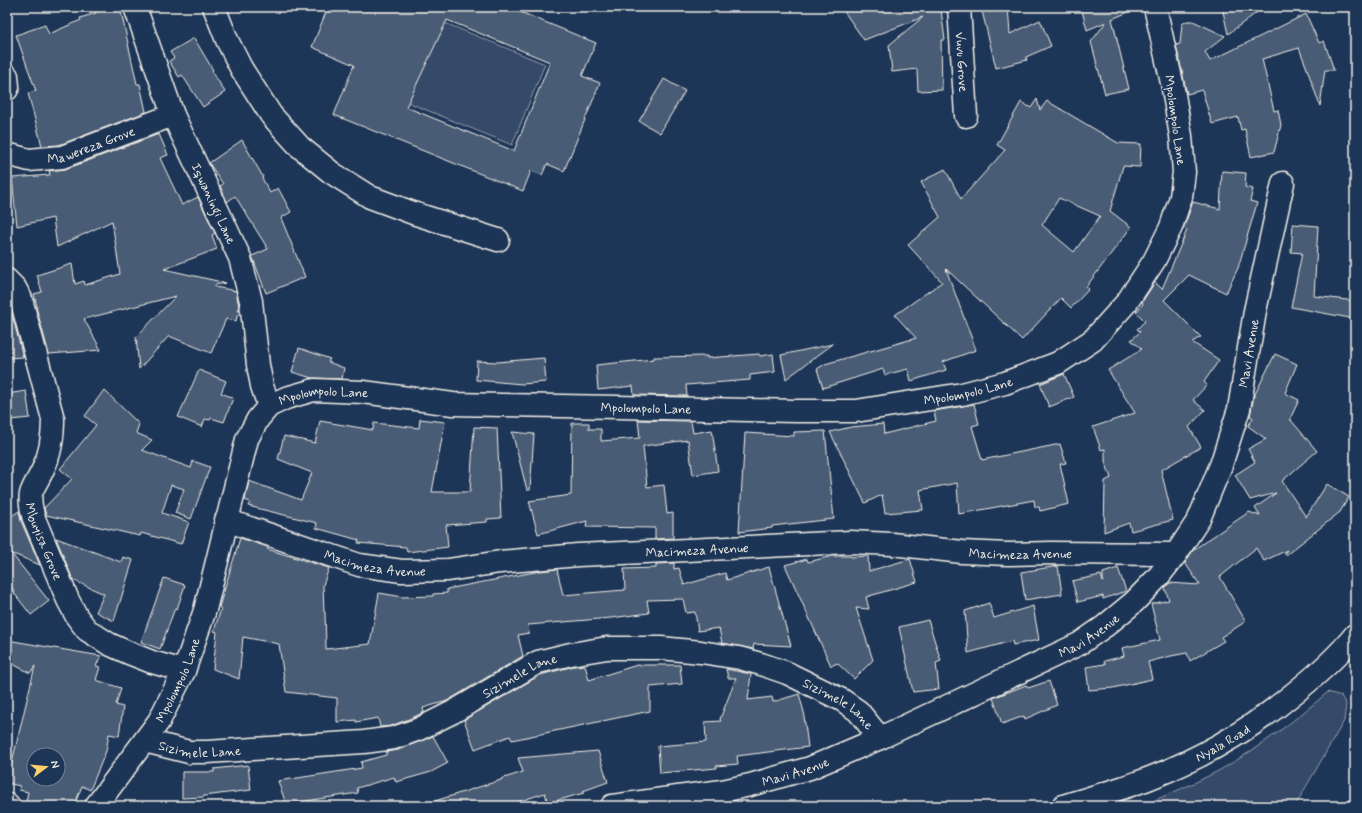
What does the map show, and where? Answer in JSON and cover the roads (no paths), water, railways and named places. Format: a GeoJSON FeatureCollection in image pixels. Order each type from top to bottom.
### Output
{"type":"FeatureCollection","features":[{"type":"Feature","properties":{"kind":"street","name":"Iqwaningi Lane"},"geometry":{"type":"LineString","coordinates":[[135,7],[173,115],[240,258],[251,301],[258,366],[262,386],[270,406]]}},
{"type":"Feature","properties":{"kind":"street"},"geometry":{"type":"LineString","coordinates":[[214,7],[227,40],[241,68],[271,115],[300,147],[332,173],[370,197],[413,213],[498,240]]}},
{"type":"Feature","properties":{"kind":"street","name":"Vuvu Grove"},"geometry":{"type":"LineString","coordinates":[[959,7],[966,116]]}},
{"type":"Feature","properties":{"kind":"street","name":"Mpolompolo Lane"},"geometry":{"type":"LineString","coordinates":[[96,806],[159,721],[184,671],[205,610],[247,439],[258,418],[270,406],[286,398],[314,390],[363,392],[453,404],[856,411],[962,394],[1005,383],[1058,363],[1093,340],[1127,302],[1154,261],[1171,227],[1181,198],[1184,172],[1181,136],[1172,83],[1155,7]]}},
{"type":"Feature","properties":{"kind":"street"},"geometry":{"type":"LineString","coordinates":[[7,76],[7,89]]}},
{"type":"Feature","properties":{"kind":"street","name":"Mawereza Grove"},"geometry":{"type":"LineString","coordinates":[[7,154],[29,160],[62,157],[173,115]]}},
{"type":"Feature","properties":{"kind":"street","name":"Mavi Avenue"},"geometry":{"type":"LineString","coordinates":[[612,806],[636,804],[722,791],[750,785],[810,768],[880,738],[1079,644],[1105,626],[1134,602],[1158,577],[1176,554],[1199,519],[1220,465],[1239,409],[1256,311],[1283,182]]}},
{"type":"Feature","properties":{"kind":"street","name":"Mbuyisa Grove"},"geometry":{"type":"LineString","coordinates":[[7,280],[15,288],[21,299],[53,420],[53,435],[50,451],[31,494],[30,502],[33,516],[68,600],[77,617],[87,630],[108,644],[152,662],[184,671]]}},
{"type":"Feature","properties":{"kind":"street","name":"Macimeza Avenue"},"geometry":{"type":"LineString","coordinates":[[226,520],[359,565],[402,571],[448,570],[500,562],[578,555],[850,542],[892,544],[962,552],[1008,554],[1050,552],[1176,554]]}},
{"type":"Feature","properties":{"kind":"street","name":"Nyala Road"},"geometry":{"type":"LineString","coordinates":[[1063,806],[1150,778],[1198,757],[1224,743],[1278,706],[1327,666],[1355,635]]}},
{"type":"Feature","properties":{"kind":"street","name":"Sizimele Lane"},"geometry":{"type":"LineString","coordinates":[[145,741],[189,752],[207,752],[364,742],[394,738],[419,729],[453,712],[538,662],[571,654],[607,648],[661,648],[701,652],[739,658],[761,664],[787,673],[842,700],[858,711],[880,738]]}}]}
